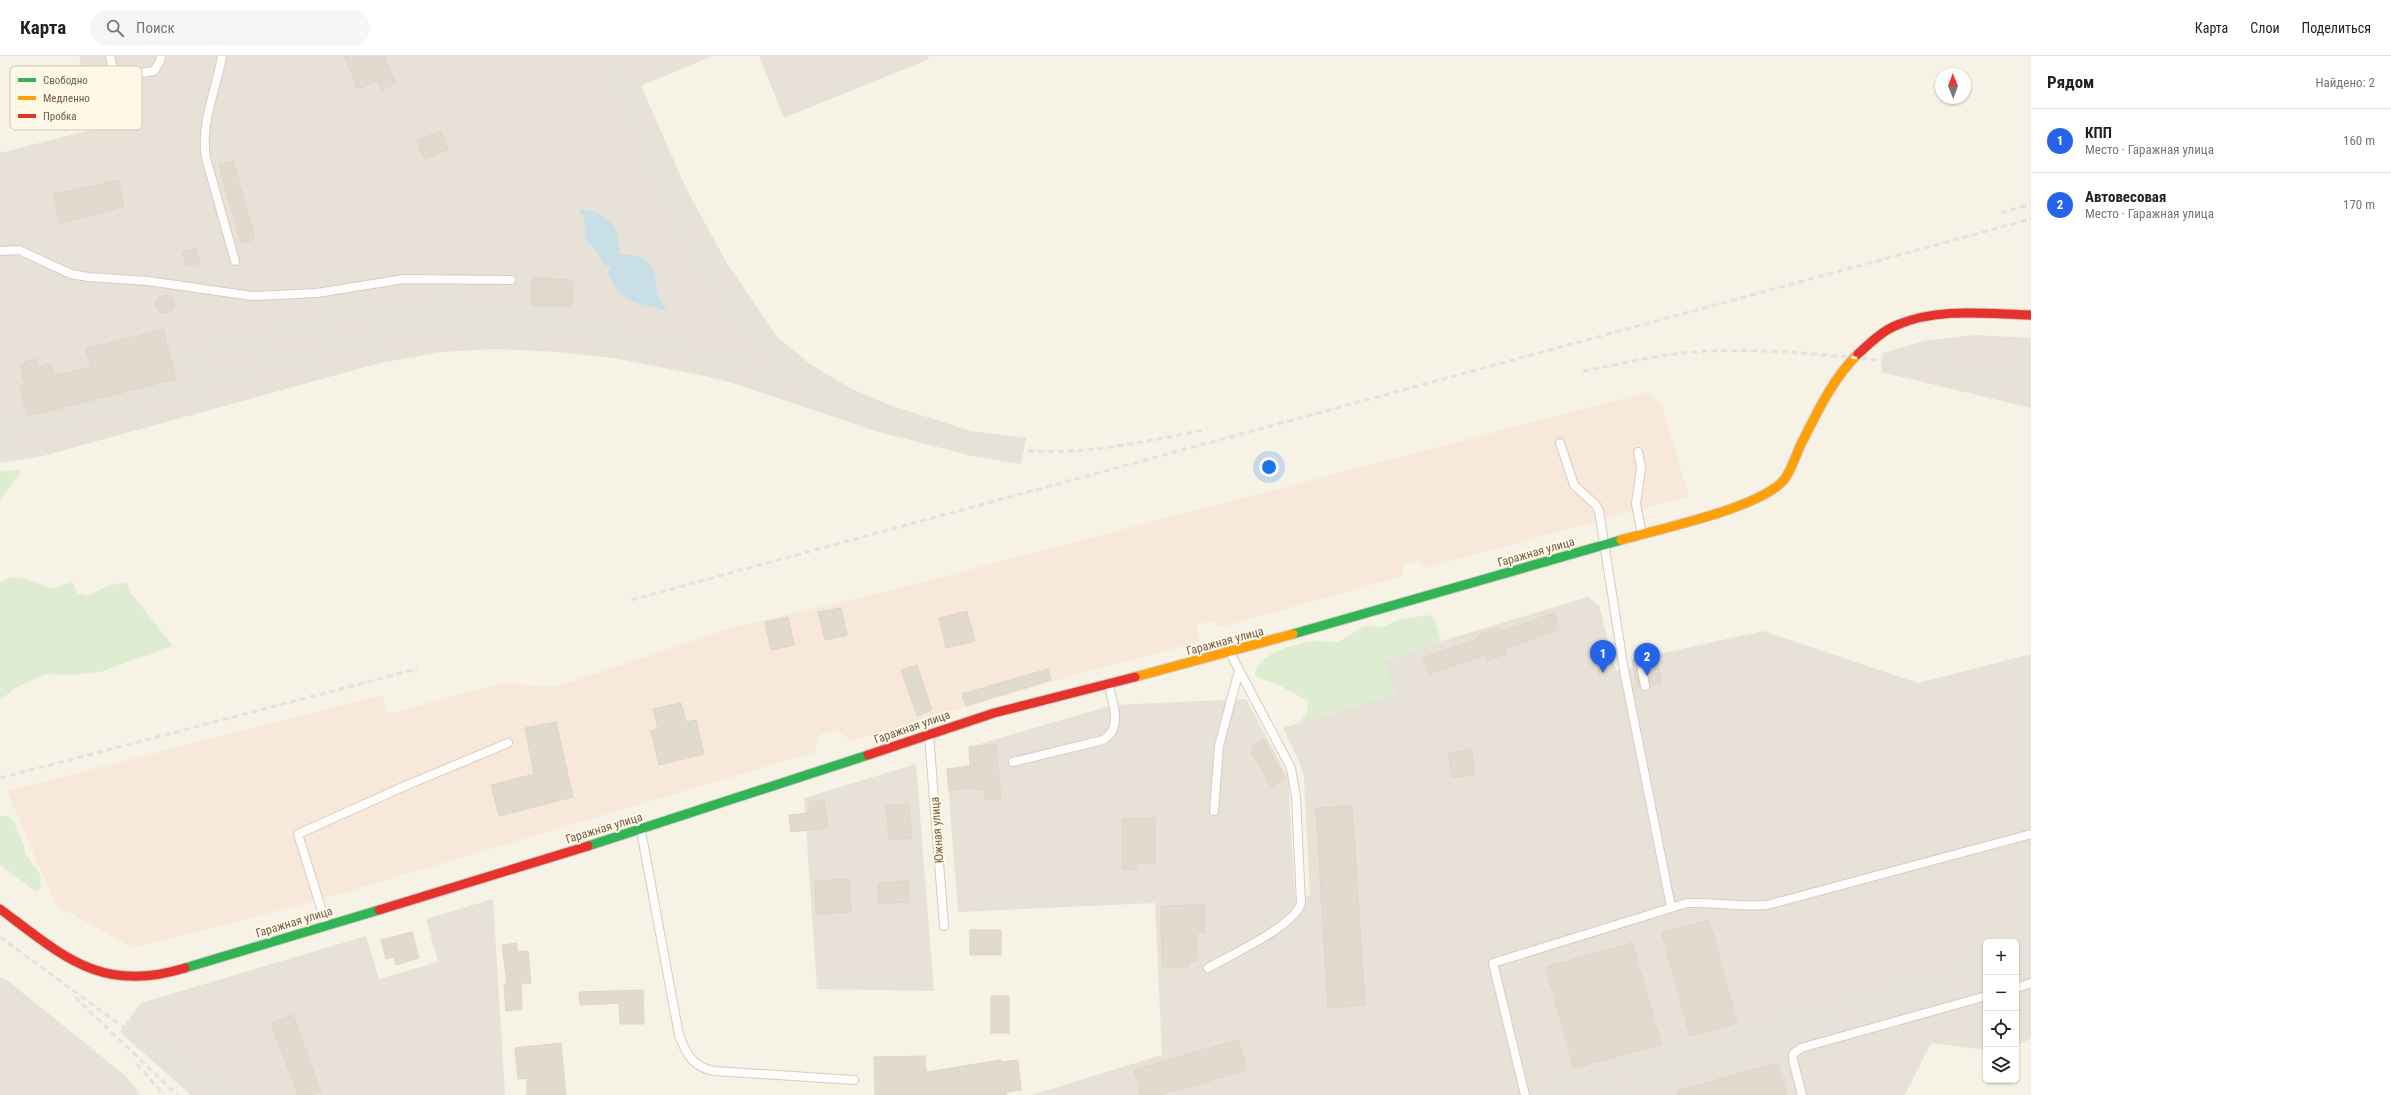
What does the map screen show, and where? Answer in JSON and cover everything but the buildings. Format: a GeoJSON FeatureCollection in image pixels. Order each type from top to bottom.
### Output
{"type":"FeatureCollection","features":[{"type":"Feature","properties":{"kind":"street","name":"Гаражная улица"},"geometry":{"type":"LineString","coordinates":[[0,909],[76,964],[95,973],[116,978],[158,976],[640,830],[994,713],[1229,653],[1746,504],[1768,494],[1786,476],[1813,423],[1853,359],[1861,349],[1887,329],[1920,317],[1938,315],[2031,315]]}},
{"type":"Feature","properties":{"kind":"lane"},"geometry":{"type":"LineString","coordinates":[[110,56],[112,66]]}},
{"type":"Feature","properties":{"kind":"lane"},"geometry":{"type":"LineString","coordinates":[[142,73],[154,71],[160,61],[161,56]]}},
{"type":"Feature","properties":{"kind":"lane"},"geometry":{"type":"LineString","coordinates":[[222,56],[205,122],[203,142],[206,158],[235,261]]}},
{"type":"Feature","properties":{"kind":"lane"},"geometry":{"type":"LineString","coordinates":[[0,251],[19,250],[71,274],[88,277],[148,281],[252,296],[299,295],[404,279],[512,280]]}},
{"type":"Feature","properties":{"kind":"lane"},"geometry":{"type":"LineString","coordinates":[[1560,443],[1574,485],[1596,505],[1599,511],[1606,544],[1624,670],[1671,907]]}},
{"type":"Feature","properties":{"kind":"lane"},"geometry":{"type":"LineString","coordinates":[[1638,452],[1641,468],[1636,504],[1642,534]]}},
{"type":"Feature","properties":{"kind":"lane"},"geometry":{"type":"LineString","coordinates":[[1208,968],[1288,922],[1300,910],[1302,903],[1295,782],[1284,754],[1229,653]]}},
{"type":"Feature","properties":{"kind":"lane"},"geometry":{"type":"LineString","coordinates":[[1640,659],[1645,686]]}},
{"type":"Feature","properties":{"kind":"lane"},"geometry":{"type":"LineString","coordinates":[[1214,811],[1219,746],[1239,670]]}},
{"type":"Feature","properties":{"kind":"lane"},"geometry":{"type":"LineString","coordinates":[[1013,762],[1103,740],[1113,733],[1115,722],[1108,683]]}},
{"type":"Feature","properties":{"kind":"lane","name":"Южная улица"},"geometry":{"type":"LineString","coordinates":[[929,734],[944,926]]}},
{"type":"Feature","properties":{"kind":"lane"},"geometry":{"type":"LineString","coordinates":[[326,924],[298,834],[404,786],[508,743]]}},
{"type":"Feature","properties":{"kind":"lane"},"geometry":{"type":"LineString","coordinates":[[640,830],[679,1035],[685,1051],[692,1060],[702,1068],[714,1070],[854,1080]]}},
{"type":"Feature","properties":{"kind":"lane"},"geometry":{"type":"LineString","coordinates":[[1525,1095],[1493,963],[1687,902],[1705,902],[1734,906],[1767,904],[2031,834]]}},
{"type":"Feature","properties":{"kind":"lane"},"geometry":{"type":"LineString","coordinates":[[2019,987],[2031,983]]}},
{"type":"Feature","properties":{"kind":"lane"},"geometry":{"type":"LineString","coordinates":[[1802,1095],[1792,1060],[1793,1054],[1801,1048],[1983,997]]}},
{"type":"Feature","properties":{"kind":"shaded area"},"geometry":{"type":"Polygon","coordinates":[[[79,56],[712,56],[641,86],[687,190],[725,260],[777,337],[810,364],[850,388],[889,405],[971,431],[1026,438],[1021,464],[972,456],[875,431],[733,383],[700,375],[613,358],[559,352],[495,349],[441,352],[380,363],[43,456],[0,463],[0,153],[90,130],[142,130],[142,66],[82,66],[79,56]]]}},
{"type":"Feature","properties":{"kind":"shaded area"},"geometry":{"type":"Polygon","coordinates":[[[759,56],[928,56],[929,59],[784,118],[759,56]]]}},
{"type":"Feature","properties":{"kind":"shaded area"},"geometry":{"type":"Polygon","coordinates":[[[1975,335],[2031,338],[2031,408],[1881,372],[1883,353],[1924,341],[1975,335]]]}},
{"type":"Feature","properties":{"kind":"shaded area"},"geometry":{"type":"Polygon","coordinates":[[[1648,392],[1662,406],[1689,496],[1425,568],[1420,561],[1402,566],[1403,576],[1221,627],[1212,621],[1196,625],[1200,642],[1102,667],[851,741],[835,729],[818,735],[815,752],[319,900],[133,948],[56,905],[7,791],[382,695],[388,714],[499,684],[559,686],[735,627],[884,592],[1648,392]]]}},
{"type":"Feature","properties":{"kind":"shaded area"},"geometry":{"type":"Polygon","coordinates":[[[1588,597],[1599,605],[1616,671],[1633,668],[1632,660],[1763,631],[1918,683],[2031,654],[2031,1038],[2019,1045],[2019,939],[1983,939],[1983,1050],[1931,1043],[1905,1095],[1031,1095],[1162,1055],[1155,903],[958,912],[947,769],[970,766],[969,747],[1113,705],[1246,699],[1288,777],[1295,896],[1310,896],[1304,778],[1299,761],[1283,728],[1395,694],[1384,661],[1445,640],[1588,597]]]}},
{"type":"Feature","properties":{"kind":"shaded area"},"geometry":{"type":"Polygon","coordinates":[[[916,764],[934,991],[817,989],[804,798],[916,764]]]}},
{"type":"Feature","properties":{"kind":"shaded area"},"geometry":{"type":"Polygon","coordinates":[[[493,899],[505,1095],[191,1095],[120,1032],[141,1003],[366,936],[379,979],[438,962],[426,919],[493,899]]]}},
{"type":"Feature","properties":{"kind":"shaded area"},"geometry":{"type":"Polygon","coordinates":[[[0,977],[8,981],[127,1077],[140,1095],[0,1095],[0,977]]]}},
{"type":"Feature","properties":{"kind":"green space"},"geometry":{"type":"Polygon","coordinates":[[[22,470],[2,498],[0,500],[0,471],[22,470]]]}},
{"type":"Feature","properties":{"kind":"green space"},"geometry":{"type":"Polygon","coordinates":[[[11,577],[27,579],[53,589],[72,581],[77,593],[87,596],[111,585],[127,583],[130,592],[173,646],[100,672],[72,675],[47,674],[18,686],[0,700],[0,583],[11,577]]]}},
{"type":"Feature","properties":{"kind":"green space"},"geometry":{"type":"Polygon","coordinates":[[[1430,615],[1435,620],[1441,641],[1384,661],[1396,694],[1298,723],[1307,713],[1308,701],[1275,683],[1261,679],[1255,675],[1257,668],[1262,661],[1278,651],[1288,647],[1315,641],[1336,642],[1362,627],[1372,626],[1380,628],[1400,619],[1430,615]]]}},
{"type":"Feature","properties":{"kind":"green space"},"geometry":{"type":"Polygon","coordinates":[[[0,816],[7,816],[13,820],[24,845],[25,854],[40,874],[41,889],[35,891],[0,865],[0,816]]]}},
{"type":"Feature","properties":{"kind":"water"},"geometry":{"type":"Polygon","coordinates":[[[583,209],[596,212],[604,216],[613,224],[618,235],[619,253],[640,257],[650,264],[655,274],[659,297],[667,311],[631,300],[618,290],[612,282],[608,271],[611,267],[604,265],[597,252],[586,241],[584,218],[579,211],[583,209]]]}},
{"type":"Feature","properties":{"kind":"railway"},"geometry":{"type":"LineString","coordinates":[[610,56],[657,171],[675,210],[695,249],[717,285],[741,318],[767,347],[800,373],[837,395]]}},
{"type":"Feature","properties":{"kind":"railway"},"geometry":{"type":"LineString","coordinates":[[2001,213],[2031,204]]}},
{"type":"Feature","properties":{"kind":"railway"},"geometry":{"type":"LineString","coordinates":[[631,600],[2031,219]]}},
{"type":"Feature","properties":{"kind":"railway"},"geometry":{"type":"LineString","coordinates":[[185,359],[292,329],[364,312],[437,304],[474,305],[513,310],[552,318],[738,365],[781,378],[896,423],[968,444],[1022,451],[1075,451],[1126,445],[1207,429]]}},
{"type":"Feature","properties":{"kind":"railway"},"geometry":{"type":"LineString","coordinates":[[0,434],[37,427],[404,329],[467,324],[504,324],[625,341]]}},
{"type":"Feature","properties":{"kind":"railway"},"geometry":{"type":"LineString","coordinates":[[1583,371],[1692,352],[1748,351],[1829,355],[2031,375]]}},
{"type":"Feature","properties":{"kind":"railway"},"geometry":{"type":"LineString","coordinates":[[1971,375],[2031,385]]}},
{"type":"Feature","properties":{"kind":"railway"},"geometry":{"type":"LineString","coordinates":[[0,778],[417,669]]}},
{"type":"Feature","properties":{"kind":"railway"},"geometry":{"type":"LineString","coordinates":[[0,937],[115,1021],[227,1095]]}},
{"type":"Feature","properties":{"kind":"railway"},"geometry":{"type":"LineString","coordinates":[[2019,956],[2031,953]]}},
{"type":"Feature","properties":{"kind":"railway"},"geometry":{"type":"LineString","coordinates":[[1534,1095],[1983,967]]}},
{"type":"Feature","properties":{"kind":"railway"},"geometry":{"type":"LineString","coordinates":[[2019,977],[2031,973]]}},
{"type":"Feature","properties":{"kind":"railway"},"geometry":{"type":"LineString","coordinates":[[1605,1095],[1983,987]]}},
{"type":"Feature","properties":{"kind":"railway"},"geometry":{"type":"LineString","coordinates":[[75,997],[177,1095]]}},
{"type":"Feature","properties":{"kind":"railway"},"geometry":{"type":"LineString","coordinates":[[137,1064],[164,1095]]}},
{"type":"Feature","properties":{"kind":"traffic: fast"},"geometry":{"type":"LineString","coordinates":[[1293,634],[1621,540]]}},
{"type":"Feature","properties":{"kind":"traffic: fast"},"geometry":{"type":"LineString","coordinates":[[588,846],[868,755]]}},
{"type":"Feature","properties":{"kind":"traffic: fast"},"geometry":{"type":"LineString","coordinates":[[185,968],[379,910]]}},
{"type":"Feature","properties":{"kind":"traffic: slow"},"geometry":{"type":"LineString","coordinates":[[1621,540],[1710,516],[1757,498],[1775,488],[1786,477],[1800,446],[1832,386],[1858,354]]}},
{"type":"Feature","properties":{"kind":"traffic: slow"},"geometry":{"type":"LineString","coordinates":[[1135,677],[1293,634]]}},
{"type":"Feature","properties":{"kind":"traffic: jam"},"geometry":{"type":"LineString","coordinates":[[1858,354],[1886,331],[1913,319],[1963,313],[2031,315]]}},
{"type":"Feature","properties":{"kind":"traffic: jam"},"geometry":{"type":"LineString","coordinates":[[868,755],[994,713],[1135,677]]}},
{"type":"Feature","properties":{"kind":"traffic: jam"},"geometry":{"type":"LineString","coordinates":[[379,910],[588,846]]}},
{"type":"Feature","properties":{"kind":"traffic: jam"},"geometry":{"type":"LineString","coordinates":[[0,909],[64,955],[85,966],[106,973],[130,976],[156,975],[185,968]]}},
{"type":"Feature","properties":{"kind":"place","name":"КПП"},"geometry":{"type":"Point","coordinates":[1603,673]}},
{"type":"Feature","properties":{"kind":"place","name":"Автовесовая"},"geometry":{"type":"Point","coordinates":[1647,676]}}]}
